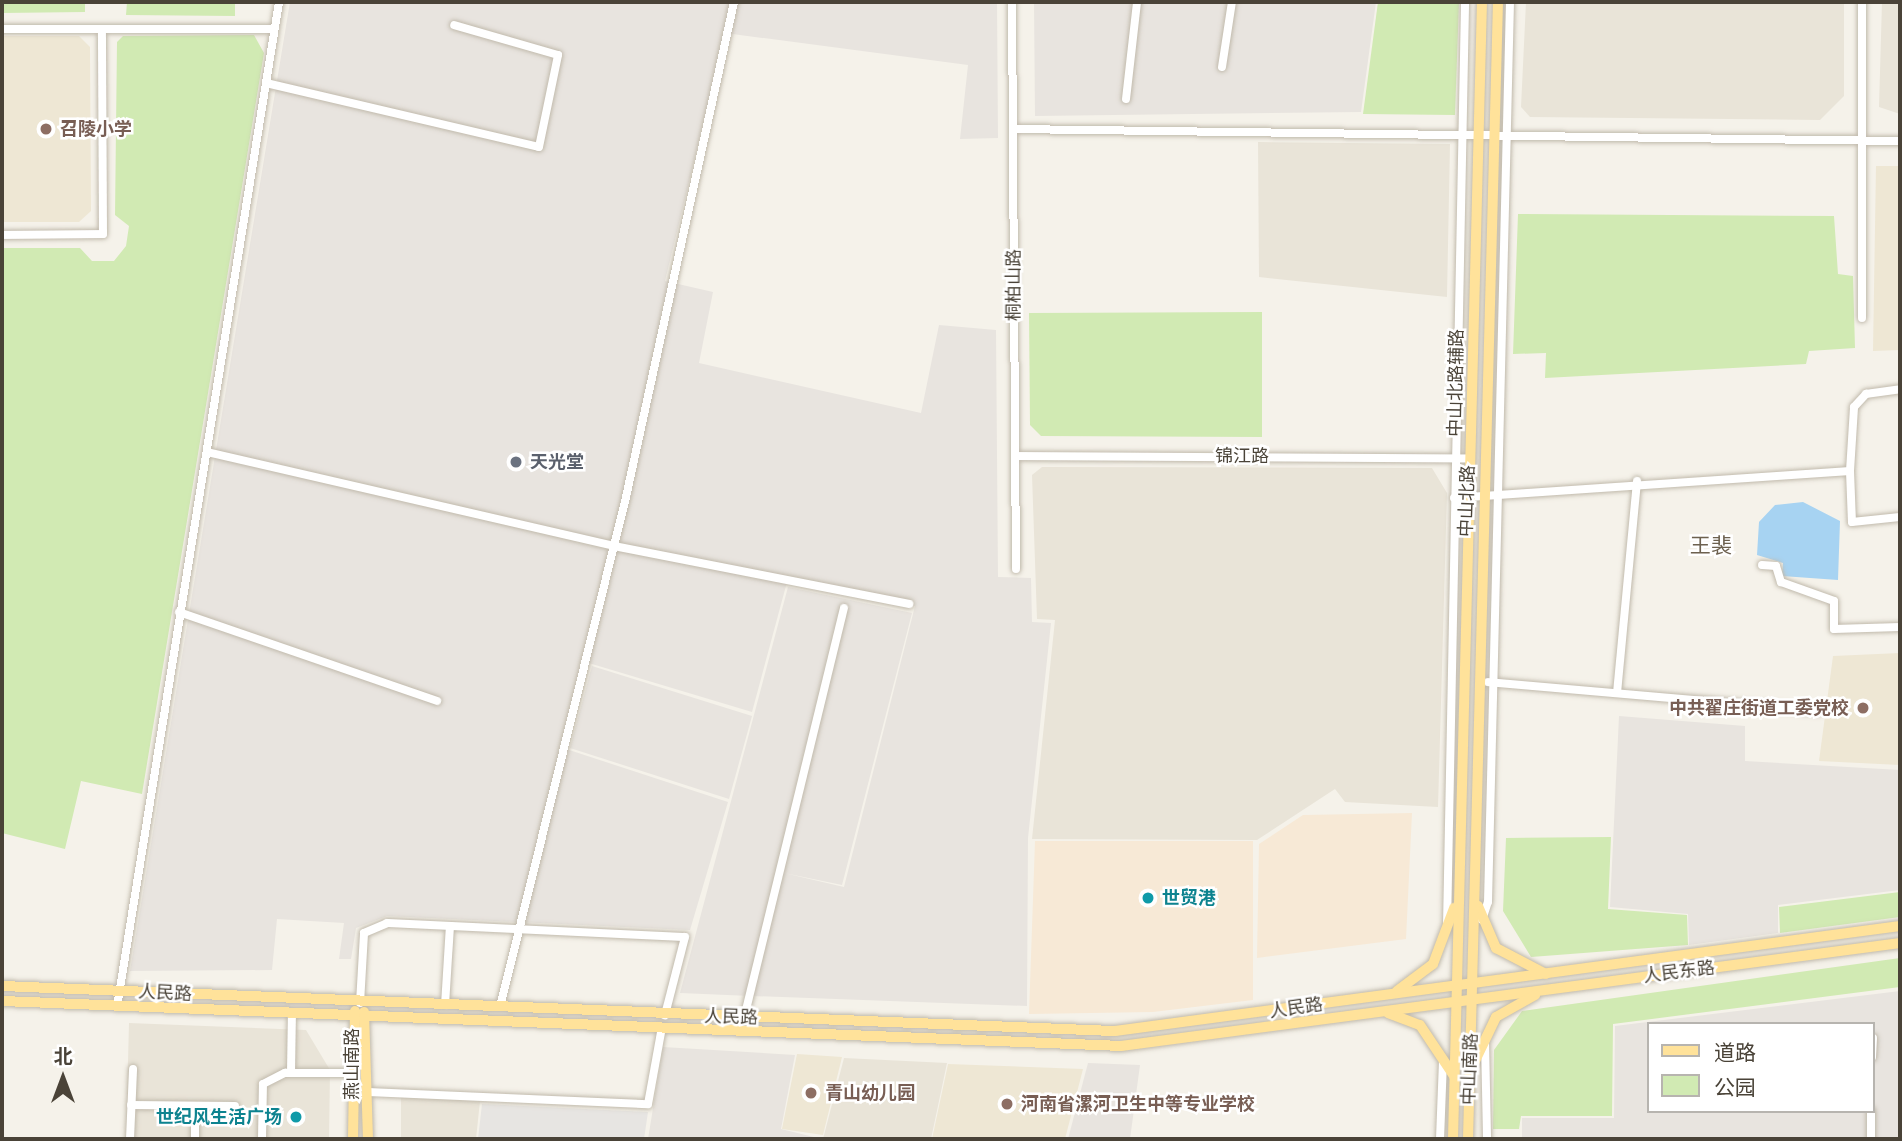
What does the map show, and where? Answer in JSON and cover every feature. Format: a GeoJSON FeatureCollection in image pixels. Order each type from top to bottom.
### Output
{"type":"FeatureCollection","features":[{"type":"Feature","properties":{"kind":"main road","name":"中山北路"},"geometry":{"type":"LineString","coordinates":[[1457,1001],[1468,457],[1482,2]]}},
{"type":"Feature","properties":{"kind":"main road","name":"中山北路"},"geometry":{"type":"LineString","coordinates":[[1473,999],[1478,682],[1497,2]]}},
{"type":"Feature","properties":{"kind":"main road"},"geometry":{"type":"LineString","coordinates":[[1382,997],[1420,978],[1448,932],[1460,885]]}},
{"type":"Feature","properties":{"kind":"main road"},"geometry":{"type":"LineString","coordinates":[[1474,888],[1481,922],[1510,960],[1548,975]]}},
{"type":"Feature","properties":{"kind":"main road","name":"人民东路"},"geometry":{"type":"LineString","coordinates":[[1458,986],[1900,926]]}},
{"type":"Feature","properties":{"kind":"main road","name":"人民东路"},"geometry":{"type":"LineString","coordinates":[[1457,1001],[1900,943]]}},
{"type":"Feature","properties":{"kind":"main road","name":"人民路"},"geometry":{"type":"LineString","coordinates":[[2,986],[360,1003],[445,1004],[665,1015],[1115,1031],[1458,986]]}},
{"type":"Feature","properties":{"kind":"main road"},"geometry":{"type":"LineString","coordinates":[[1470,1079],[1484,1035],[1511,1004],[1548,989]]}},
{"type":"Feature","properties":{"kind":"main road","name":"中山南路"},"geometry":{"type":"LineString","coordinates":[[1468,1139],[1473,999]]}},
{"type":"Feature","properties":{"kind":"main road","name":"人民路"},"geometry":{"type":"LineString","coordinates":[[2,1001],[1121,1046],[1457,1001]]}},
{"type":"Feature","properties":{"kind":"main road","name":"中山南路"},"geometry":{"type":"LineString","coordinates":[[1453,1139],[1457,1001]]}},
{"type":"Feature","properties":{"kind":"main road","name":"燕山南路"},"geometry":{"type":"LineString","coordinates":[[353,1139],[352,1016],[360,1003]]}},
{"type":"Feature","properties":{"kind":"main road","name":"燕山南路"},"geometry":{"type":"LineString","coordinates":[[360,1003],[367,1016],[368,1139]]}},
{"type":"Feature","properties":{"kind":"main road"},"geometry":{"type":"LineString","coordinates":[[1382,1012],[1420,1025],[1455,1078]]}},
{"type":"Feature","properties":{"kind":"street"},"geometry":{"type":"LineString","coordinates":[[117,1007],[279,2]]}},
{"type":"Feature","properties":{"kind":"street"},"geometry":{"type":"LineString","coordinates":[[500,1007],[516,929],[614,546],[734,2]]}},
{"type":"Feature","properties":{"kind":"street","name":"桐柏山路"},"geometry":{"type":"LineString","coordinates":[[1012,2],[1016,569]]}},
{"type":"Feature","properties":{"kind":"street"},"geometry":{"type":"LineString","coordinates":[[1126,99],[1137,2]]}},
{"type":"Feature","properties":{"kind":"street"},"geometry":{"type":"LineString","coordinates":[[1222,67],[1232,2]]}},
{"type":"Feature","properties":{"kind":"street","name":"中山北路辅路"},"geometry":{"type":"LineString","coordinates":[[1448,932],[1465,2]]}},
{"type":"Feature","properties":{"kind":"street"},"geometry":{"type":"LineString","coordinates":[[1481,922],[1488,902],[1510,2]]}},
{"type":"Feature","properties":{"kind":"street"},"geometry":{"type":"LineString","coordinates":[[1862,2],[1862,318]]}},
{"type":"Feature","properties":{"kind":"street"},"geometry":{"type":"LineString","coordinates":[[266,83],[539,147],[558,55],[454,25]]}},
{"type":"Feature","properties":{"kind":"street"},"geometry":{"type":"LineString","coordinates":[[2,29],[274,29]]}},
{"type":"Feature","properties":{"kind":"street"},"geometry":{"type":"LineString","coordinates":[[2,235],[103,234],[102,29]]}},
{"type":"Feature","properties":{"kind":"street"},"geometry":{"type":"LineString","coordinates":[[1013,129],[1900,141]]}},
{"type":"Feature","properties":{"kind":"street"},"geometry":{"type":"LineString","coordinates":[[1900,389],[1866,394],[1854,407],[1850,471],[1852,522],[1900,517]]}},
{"type":"Feature","properties":{"kind":"street"},"geometry":{"type":"LineString","coordinates":[[207,452],[614,546],[909,604]]}},
{"type":"Feature","properties":{"kind":"street","name":"锦江路"},"geometry":{"type":"LineString","coordinates":[[1015,456],[1468,457]]}},
{"type":"Feature","properties":{"kind":"street"},"geometry":{"type":"LineString","coordinates":[[1454,498],[1497,498],[1637,481],[1850,471]]}},
{"type":"Feature","properties":{"kind":"street"},"geometry":{"type":"LineString","coordinates":[[1617,693],[1637,481]]}},
{"type":"Feature","properties":{"kind":"street"},"geometry":{"type":"LineString","coordinates":[[1762,565],[1776,566],[1781,582],[1834,601],[1834,629],[1900,627]]}},
{"type":"Feature","properties":{"kind":"street"},"geometry":{"type":"LineString","coordinates":[[744,1018],[844,608]]}},
{"type":"Feature","properties":{"kind":"street"},"geometry":{"type":"LineString","coordinates":[[179,612],[437,701]]}},
{"type":"Feature","properties":{"kind":"street"},"geometry":{"type":"LineString","coordinates":[[1478,682],[1819,711]]}},
{"type":"Feature","properties":{"kind":"street"},"geometry":{"type":"LineString","coordinates":[[360,1003],[364,933],[387,923],[685,937],[665,1015]]}},
{"type":"Feature","properties":{"kind":"street"},"geometry":{"type":"LineString","coordinates":[[445,1004],[450,926]]}},
{"type":"Feature","properties":{"kind":"street"},"geometry":{"type":"LineString","coordinates":[[291,1073],[292,1012]]}},
{"type":"Feature","properties":{"kind":"street"},"geometry":{"type":"LineString","coordinates":[[368,1092],[648,1104],[662,1027]]}},
{"type":"Feature","properties":{"kind":"street"},"geometry":{"type":"LineString","coordinates":[[1484,1035],[1488,1139]]}},
{"type":"Feature","properties":{"kind":"street"},"geometry":{"type":"LineString","coordinates":[[1440,1139],[1444,1058]]}},
{"type":"Feature","properties":{"kind":"street"},"geometry":{"type":"LineString","coordinates":[[130,1139],[132,1069]]}},
{"type":"Feature","properties":{"kind":"street"},"geometry":{"type":"LineString","coordinates":[[262,1139],[263,1084],[291,1073],[352,1073]]}},
{"type":"Feature","properties":{"kind":"street"},"geometry":{"type":"LineString","coordinates":[[131,1105],[235,1106]]}},
{"type":"Feature","properties":{"kind":"street"},"geometry":{"type":"LineString","coordinates":[[195,1106],[195,1139]]}},
{"type":"Feature","properties":{"kind":"street"},"geometry":{"type":"LineString","coordinates":[[1871,1113],[1871,1139]]}},
{"type":"Feature","properties":{"kind":"shaded area"},"geometry":{"type":"Polygon","coordinates":[[[290,2],[997,2],[998,138],[960,139],[968,65],[725,33],[665,281],[713,292],[699,363],[921,413],[939,325],[996,330],[998,577],[1031,578],[1032,622],[1051,623],[1028,838],[1027,1006],[752,996],[776,905],[751,996],[680,993],[788,587],[912,613],[842,885],[784,873],[844,887],[915,606],[787,582],[752,712],[582,661],[560,747],[728,802],[690,930],[387,916],[356,928],[351,959],[339,959],[344,923],[277,919],[272,970],[130,971],[290,2]]]}},
{"type":"Feature","properties":{"kind":"shaded area"},"geometry":{"type":"Polygon","coordinates":[[[1034,2],[1376,2],[1361,112],[1035,116],[1034,2]]]}},
{"type":"Feature","properties":{"kind":"shaded area"},"geometry":{"type":"Polygon","coordinates":[[[1526,2],[1844,2],[1844,96],[1820,120],[1530,117],[1521,107],[1526,2]]]}},
{"type":"Feature","properties":{"kind":"shaded area"},"geometry":{"type":"Polygon","coordinates":[[[1882,2],[1900,2],[1900,114],[1879,107],[1882,2]]]}},
{"type":"Feature","properties":{"kind":"shaded area","name":"召陵小学"},"geometry":{"type":"Polygon","coordinates":[[[2,36],[79,36],[90,47],[91,211],[79,222],[2,222],[2,36]]]}},
{"type":"Feature","properties":{"kind":"shaded area"},"geometry":{"type":"Polygon","coordinates":[[[1258,142],[1450,144],[1447,297],[1259,277],[1258,142]]]}},
{"type":"Feature","properties":{"kind":"shaded area"},"geometry":{"type":"Polygon","coordinates":[[[1876,166],[1900,166],[1900,350],[1873,351],[1876,166]]]}},
{"type":"Feature","properties":{"kind":"shaded area"},"geometry":{"type":"Polygon","coordinates":[[[1042,467],[1432,468],[1447,493],[1438,807],[1345,802],[1335,789],[1257,840],[1032,839],[1055,620],[1037,619],[1032,475],[1042,467]]]}},
{"type":"Feature","properties":{"kind":"shaded area","name":"中共翟庄街道工委党校"},"geometry":{"type":"Polygon","coordinates":[[[1900,653],[1900,765],[1819,761],[1833,656],[1900,653]]]}},
{"type":"Feature","properties":{"kind":"shaded area"},"geometry":{"type":"Polygon","coordinates":[[[592,666],[752,716],[729,799],[570,748],[592,666]]]}},
{"type":"Feature","properties":{"kind":"shaded area"},"geometry":{"type":"Polygon","coordinates":[[[1619,716],[1745,726],[1745,761],[1900,770],[1900,890],[1778,905],[1778,933],[1689,945],[1688,914],[1610,907],[1619,716]]]}},
{"type":"Feature","properties":{"kind":"shaded area"},"geometry":{"type":"Polygon","coordinates":[[[1412,813],[1406,939],[1257,958],[1259,844],[1303,815],[1412,813]]]}},
{"type":"Feature","properties":{"kind":"shaded area"},"geometry":{"type":"Polygon","coordinates":[[[1035,841],[1253,841],[1253,1000],[1153,1012],[1029,1014],[1035,841]]]}},
{"type":"Feature","properties":{"kind":"shaded area"},"geometry":{"type":"Polygon","coordinates":[[[1900,991],[1900,1139],[1522,1139],[1522,1118],[1614,1118],[1615,1026],[1646,1022],[1646,1113],[1874,1113],[1874,1022],[1648,1022],[1900,991]]]}},
{"type":"Feature","properties":{"kind":"shaded area"},"geometry":{"type":"Polygon","coordinates":[[[129,1023],[306,1030],[330,1070],[329,1139],[126,1139],[129,1023]]]}},
{"type":"Feature","properties":{"kind":"shaded area"},"geometry":{"type":"Polygon","coordinates":[[[663,1047],[795,1055],[781,1129],[822,1139],[648,1139],[663,1047]]]}},
{"type":"Feature","properties":{"kind":"shaded area","name":"青山幼儿园"},"geometry":{"type":"Polygon","coordinates":[[[797,1054],[842,1057],[823,1135],[782,1129],[797,1054]]]}},
{"type":"Feature","properties":{"kind":"shaded area"},"geometry":{"type":"Polygon","coordinates":[[[844,1058],[947,1063],[931,1139],[823,1139],[844,1058]]]}},
{"type":"Feature","properties":{"kind":"shaded area"},"geometry":{"type":"Polygon","coordinates":[[[1088,1063],[1140,1065],[1130,1139],[1068,1139],[1088,1063]]]}},
{"type":"Feature","properties":{"kind":"shaded area","name":"河南省漯河卫生中等专业学校"},"geometry":{"type":"Polygon","coordinates":[[[948,1064],[1083,1069],[1065,1139],[932,1139],[948,1064]]]}},
{"type":"Feature","properties":{"kind":"shaded area"},"geometry":{"type":"Polygon","coordinates":[[[401,1097],[480,1101],[476,1139],[401,1139],[401,1097]]]}},
{"type":"Feature","properties":{"kind":"shaded area"},"geometry":{"type":"Polygon","coordinates":[[[482,1104],[648,1112],[644,1139],[478,1139],[482,1104]]]}},
{"type":"Feature","properties":{"kind":"green space"},"geometry":{"type":"Polygon","coordinates":[[[2,2],[85,2],[85,12],[2,13],[2,2]]]}},
{"type":"Feature","properties":{"kind":"green space"},"geometry":{"type":"Polygon","coordinates":[[[127,2],[235,2],[235,16],[126,15],[127,2]]]}},
{"type":"Feature","properties":{"kind":"green space"},"geometry":{"type":"Polygon","coordinates":[[[1378,2],[1459,2],[1455,115],[1363,114],[1378,2]]]}},
{"type":"Feature","properties":{"kind":"green space"},"geometry":{"type":"Polygon","coordinates":[[[254,35],[264,53],[142,794],[81,781],[65,849],[2,833],[2,248],[80,248],[92,261],[114,261],[126,246],[129,226],[115,215],[117,42],[123,36],[254,35]]]}},
{"type":"Feature","properties":{"kind":"green space"},"geometry":{"type":"Polygon","coordinates":[[[1518,214],[1834,216],[1838,274],[1853,276],[1855,348],[1809,351],[1806,364],[1545,378],[1546,353],[1513,354],[1518,214]]]}},
{"type":"Feature","properties":{"kind":"green space"},"geometry":{"type":"Polygon","coordinates":[[[1262,312],[1262,437],[1041,436],[1030,425],[1029,313],[1262,312]]]}},
{"type":"Feature","properties":{"kind":"green space"},"geometry":{"type":"Polygon","coordinates":[[[1611,837],[1608,909],[1687,915],[1688,945],[1531,957],[1503,911],[1506,838],[1611,837]]]}},
{"type":"Feature","properties":{"kind":"green space"},"geometry":{"type":"Polygon","coordinates":[[[1900,892],[1900,917],[1780,933],[1779,907],[1900,892]]]}},
{"type":"Feature","properties":{"kind":"green space"},"geometry":{"type":"Polygon","coordinates":[[[1900,958],[1900,987],[1613,1024],[1612,1116],[1521,1116],[1519,1129],[1493,1129],[1494,1050],[1522,1011],[1900,958]]]}},
{"type":"Feature","properties":{"kind":"water"},"geometry":{"type":"Polygon","coordinates":[[[1803,502],[1840,521],[1838,580],[1782,576],[1783,563],[1757,555],[1759,522],[1775,505],[1803,502]]]}},
{"type":"Feature","properties":{"kind":"place","name":"召陵小学"},"geometry":{"type":"Point","coordinates":[46,129]}},
{"type":"Feature","properties":{"kind":"place","name":"天光堂"},"geometry":{"type":"Point","coordinates":[516,462]}},
{"type":"Feature","properties":{"kind":"place","name":"中共翟庄街道工委党校"},"geometry":{"type":"Point","coordinates":[1863,708]}},
{"type":"Feature","properties":{"kind":"place","name":"世贸港"},"geometry":{"type":"Point","coordinates":[1148,898]}},
{"type":"Feature","properties":{"kind":"place","name":"青山幼儿园"},"geometry":{"type":"Point","coordinates":[811,1093]}},
{"type":"Feature","properties":{"kind":"place","name":"河南省漯河卫生中等专业学校"},"geometry":{"type":"Point","coordinates":[1007,1104]}},
{"type":"Feature","properties":{"kind":"place","name":"世纪风生活广场"},"geometry":{"type":"Point","coordinates":[296,1117]}},
{"type":"Feature","properties":{"kind":"district","name":"王裴"},"geometry":{"type":"Point","coordinates":[1711,546]}}]}
